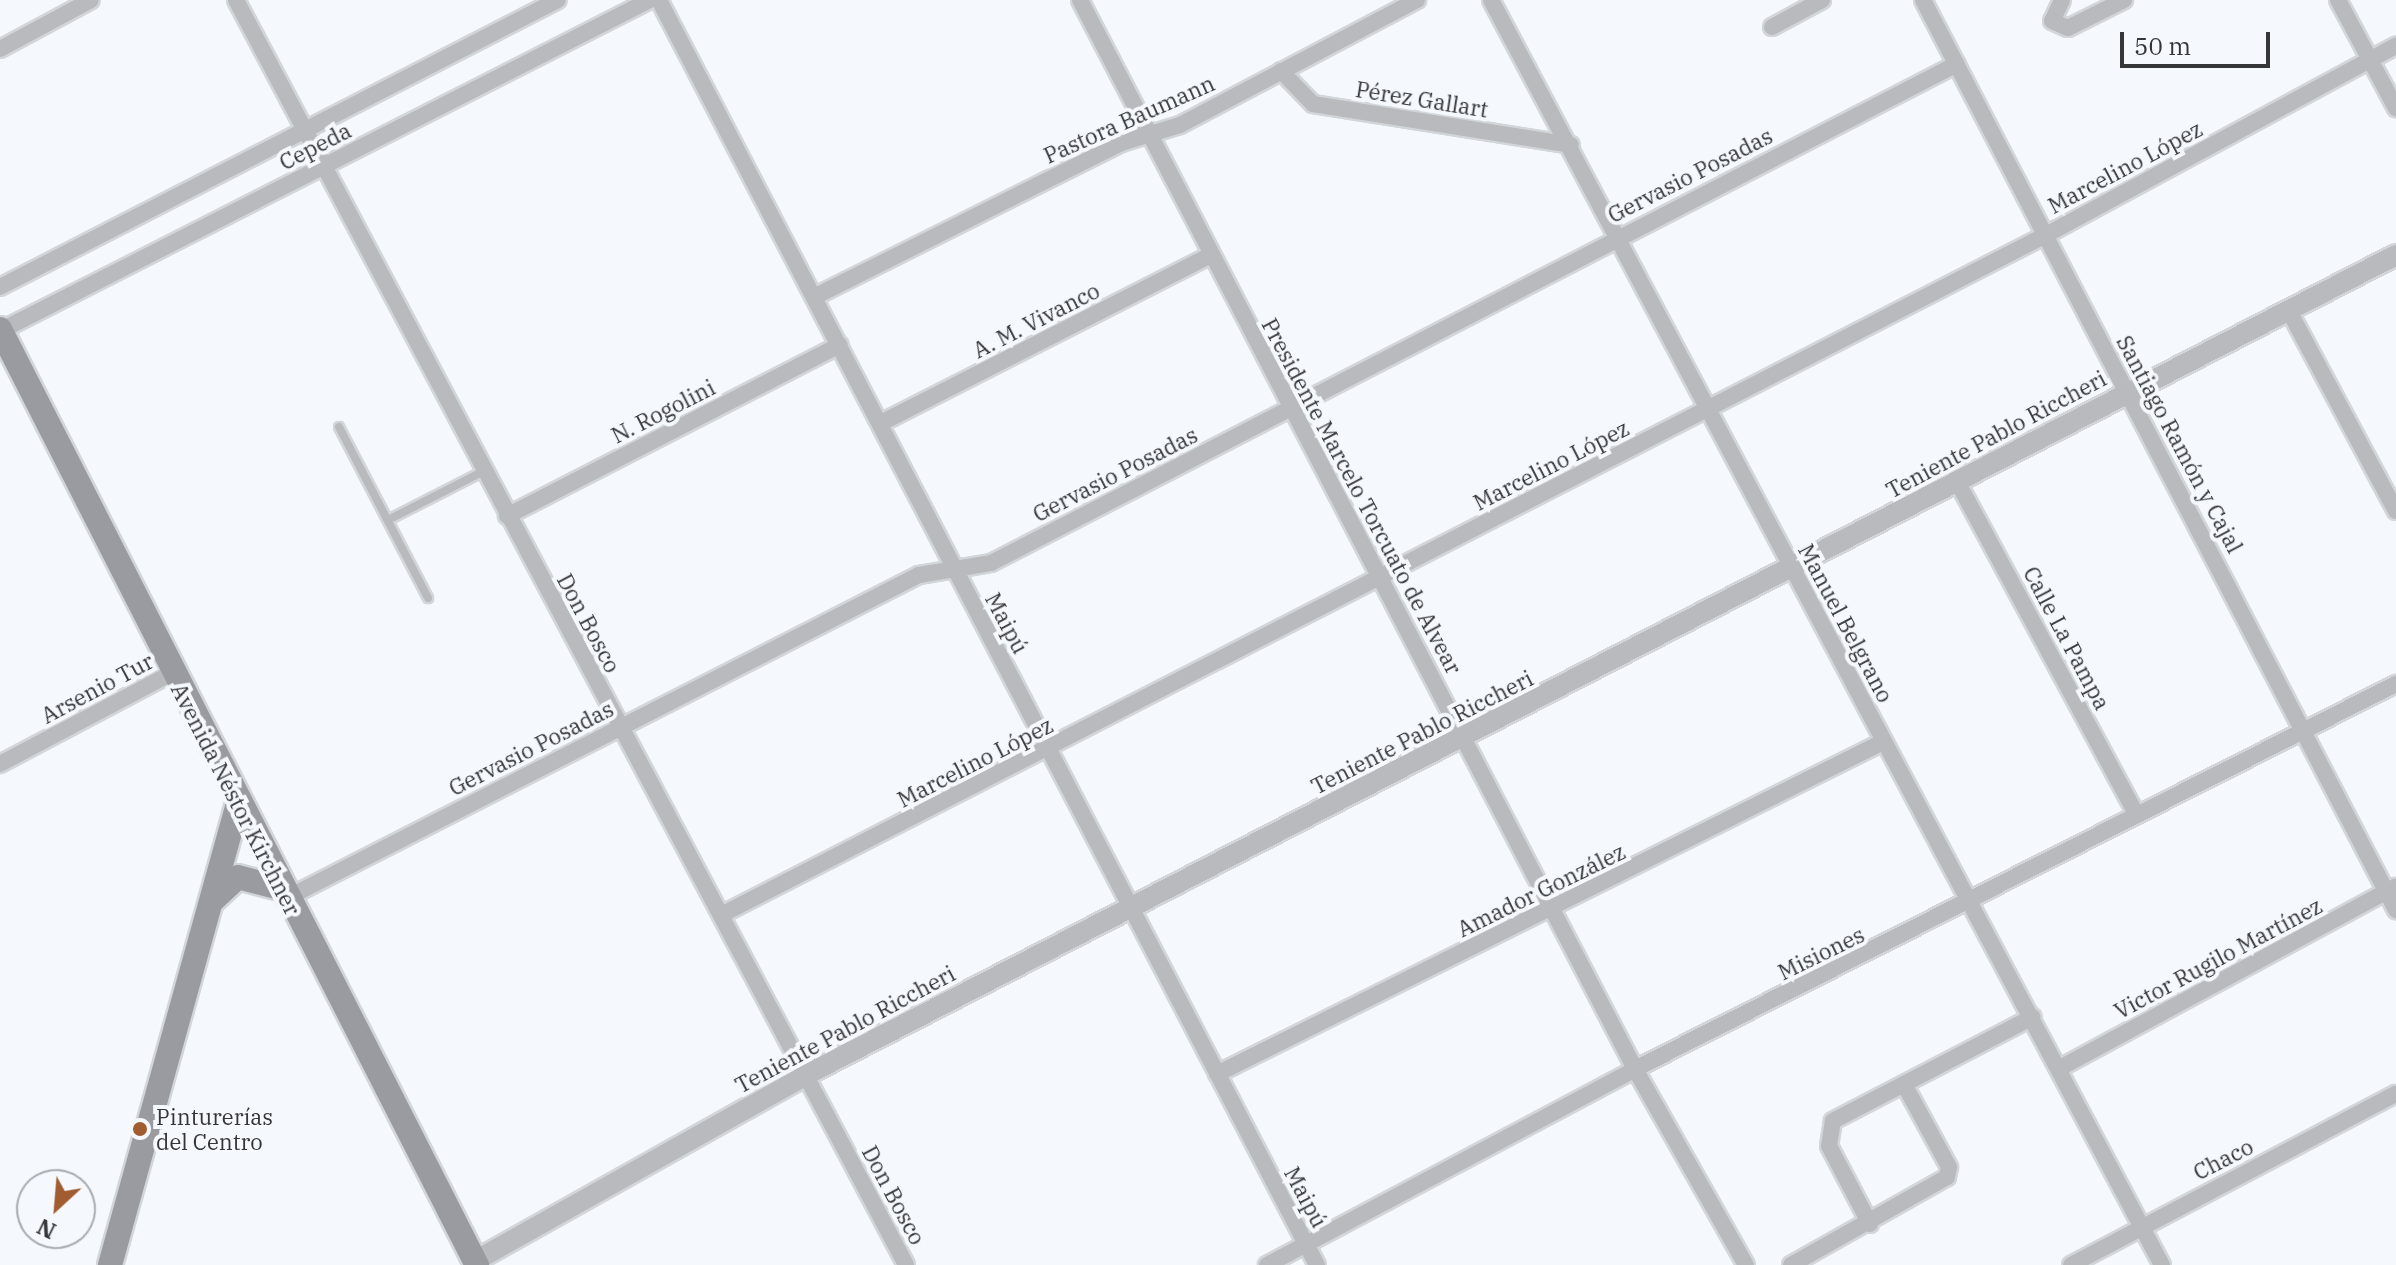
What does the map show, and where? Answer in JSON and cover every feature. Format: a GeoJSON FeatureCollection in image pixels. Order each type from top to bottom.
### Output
{"type":"FeatureCollection","features":[{"type":"Feature","properties":{"kind":"main road","name":"Avenida Néstor Kirchner"},"geometry":{"type":"LineString","coordinates":[[0,330],[283,893],[474,1264]]}},
{"type":"Feature","properties":{"kind":"main road"},"geometry":{"type":"LineString","coordinates":[[110,1265],[238,803]]}},
{"type":"Feature","properties":{"kind":"main road"},"geometry":{"type":"LineString","coordinates":[[209,906],[238,877],[283,893]]}},
{"type":"Feature","properties":{"kind":"street"},"geometry":{"type":"LineString","coordinates":[[0,49],[91,0]]}},
{"type":"Feature","properties":{"kind":"street","name":"Don Bosco"},"geometry":{"type":"LineString","coordinates":[[236,0],[906,1265]]}},
{"type":"Feature","properties":{"kind":"street","name":"Cepeda"},"geometry":{"type":"LineString","coordinates":[[0,287],[558,0]]}},
{"type":"Feature","properties":{"kind":"street","name":"Cepeda"},"geometry":{"type":"LineString","coordinates":[[0,330],[650,0]]}},
{"type":"Feature","properties":{"kind":"street","name":"Maipú"},"geometry":{"type":"LineString","coordinates":[[659,0],[1317,1265]]}},
{"type":"Feature","properties":{"kind":"street","name":"Presidente Marcelo Torcuato de Alvear"},"geometry":{"type":"LineString","coordinates":[[1080,0],[1635,1069],[1746,1265]]}},
{"type":"Feature","properties":{"kind":"street","name":"Pastora Baumann"},"geometry":{"type":"LineString","coordinates":[[814,297],[1121,143],[1150,135],[1281,71],[1417,0]]}},
{"type":"Feature","properties":{"kind":"street","name":"Manuel Belgrano"},"geometry":{"type":"LineString","coordinates":[[1491,0],[1571,145],[1883,742],[1974,903],[2162,1265]]}},
{"type":"Feature","properties":{"kind":"street"},"geometry":{"type":"LineString","coordinates":[[1772,27],[1822,0]]}},
{"type":"Feature","properties":{"kind":"street","name":"Santiago Ramón y Cajal"},"geometry":{"type":"LineString","coordinates":[[1923,0],[2391,889],[2396,910]]}},
{"type":"Feature","properties":{"kind":"street"},"geometry":{"type":"LineString","coordinates":[[2062,0],[2052,21],[2068,28],[2124,0]]}},
{"type":"Feature","properties":{"kind":"street"},"geometry":{"type":"LineString","coordinates":[[2338,0],[2396,108]]}},
{"type":"Feature","properties":{"kind":"street","name":"Marcelino López"},"geometry":{"type":"LineString","coordinates":[[721,915],[2046,235],[2396,46]]}},
{"type":"Feature","properties":{"kind":"street","name":"Gervasio Posadas"},"geometry":{"type":"LineString","coordinates":[[283,893],[919,575],[991,563],[1957,64]]}},
{"type":"Feature","properties":{"kind":"street","name":"Pérez Gallart"},"geometry":{"type":"LineString","coordinates":[[1281,71],[1313,104],[1571,145]]}},
{"type":"Feature","properties":{"kind":"street","name":"A. M. Vivanco"},"geometry":{"type":"LineString","coordinates":[[881,423],[1211,255]]}},
{"type":"Feature","properties":{"kind":"street","name":"Teniente Pablo Riccheri"},"geometry":{"type":"LineString","coordinates":[[474,1264],[804,1076],[1958,483],[2127,391],[2396,255]]}},
{"type":"Feature","properties":{"kind":"street"},"geometry":{"type":"LineString","coordinates":[[2288,309],[2396,511]]}},
{"type":"Feature","properties":{"kind":"street","name":"N. Rogolini"},"geometry":{"type":"LineString","coordinates":[[507,516],[840,345]]}},
{"type":"Feature","properties":{"kind":"street","name":"Calle La Pampa"},"geometry":{"type":"LineString","coordinates":[[1958,483],[2137,815]]}},
{"type":"Feature","properties":{"kind":"street","name":"Arsenio Tur"},"geometry":{"type":"LineString","coordinates":[[0,764],[172,673]]}},
{"type":"Feature","properties":{"kind":"street","name":"Misiones"},"geometry":{"type":"LineString","coordinates":[[1267,1265],[1635,1069],[1974,903],[2137,815],[2396,684]]}},
{"type":"Feature","properties":{"kind":"street","name":"Amador González"},"geometry":{"type":"LineString","coordinates":[[1217,1074],[1883,742]]}},
{"type":"Feature","properties":{"kind":"street","name":"Victor Rugilo Martínez"},"geometry":{"type":"LineString","coordinates":[[2060,1068],[2391,889]]}},
{"type":"Feature","properties":{"kind":"street"},"geometry":{"type":"LineString","coordinates":[[1870,1224],[1828,1133],[1833,1121],[2033,1017]]}},
{"type":"Feature","properties":{"kind":"street"},"geometry":{"type":"LineString","coordinates":[[1791,1265],[1870,1224],[1947,1177],[1949,1167],[1904,1084]]}},
{"type":"Feature","properties":{"kind":"street","name":"Chaco"},"geometry":{"type":"LineString","coordinates":[[2071,1265],[2141,1225],[2396,1094]]}},
{"type":"Feature","properties":{"kind":"lane"},"geometry":{"type":"LineString","coordinates":[[339,427],[428,598]]}},
{"type":"Feature","properties":{"kind":"lane"},"geometry":{"type":"LineString","coordinates":[[388,520],[484,471]]}},
{"type":"Feature","properties":{"kind":"place","name":"Pinturerías del Centro"},"geometry":{"type":"Point","coordinates":[140,1129]}}]}
